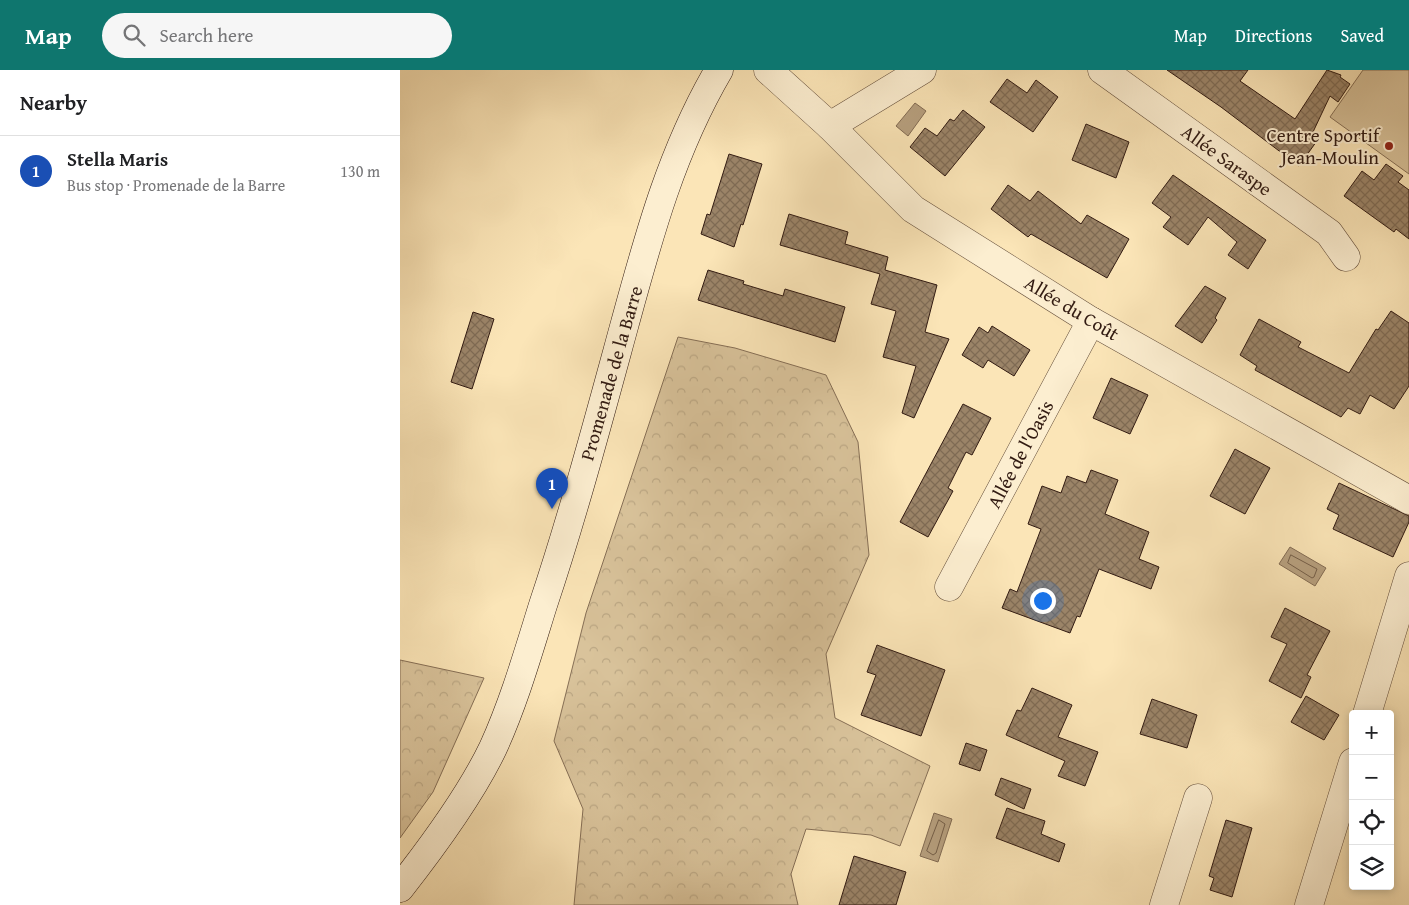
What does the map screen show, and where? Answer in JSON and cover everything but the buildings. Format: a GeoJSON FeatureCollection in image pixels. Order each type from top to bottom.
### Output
{"type":"FeatureCollection","features":[{"type":"Feature","properties":{"kind":"street","name":"Promenade de la Barre"},"geometry":{"type":"LineString","coordinates":[[400,888],[436,843],[492,750],[508,713],[553,578],[644,255],[670,170],[691,121],[718,70]]}},
{"type":"Feature","properties":{"kind":"street","name":"Allée du Coût"},"geometry":{"type":"LineString","coordinates":[[768,70],[830,126],[913,209],[1091,321],[1409,500]]}},
{"type":"Feature","properties":{"kind":"street"},"geometry":{"type":"LineString","coordinates":[[830,126],[922,70]]}},
{"type":"Feature","properties":{"kind":"street","name":"Allée Saraspe"},"geometry":{"type":"LineString","coordinates":[[1102,70],[1329,233],[1346,257]]}},
{"type":"Feature","properties":{"kind":"street","name":"Allée de l'Oasis"},"geometry":{"type":"LineString","coordinates":[[949,587],[1091,321]]}},
{"type":"Feature","properties":{"kind":"street"},"geometry":{"type":"LineString","coordinates":[[1368,710],[1409,576]]}},
{"type":"Feature","properties":{"kind":"street"},"geometry":{"type":"LineString","coordinates":[[1309,905],[1349,775]]}},
{"type":"Feature","properties":{"kind":"street"},"geometry":{"type":"LineString","coordinates":[[1164,905],[1198,798]]}},
{"type":"Feature","properties":{"kind":"green space","name":"Centre Sportif Jean-Moulin"},"geometry":{"type":"Polygon","coordinates":[[[1363,70],[1409,70],[1409,174],[1330,117],[1363,70]]]}},
{"type":"Feature","properties":{"kind":"green space"},"geometry":{"type":"Polygon","coordinates":[[[678,337],[735,348],[826,375],[858,442],[869,555],[826,654],[835,718],[930,766],[900,846],[871,835],[806,829],[791,874],[798,905],[574,905],[583,809],[554,741],[586,613],[678,337]]]}},
{"type":"Feature","properties":{"kind":"green space"},"geometry":{"type":"Polygon","coordinates":[[[400,660],[484,678],[433,792],[400,838],[400,660]]]}},
{"type":"Feature","properties":{"kind":"water"},"geometry":{"type":"Polygon","coordinates":[[[915,103],[926,111],[908,136],[896,126],[915,103]]]}},
{"type":"Feature","properties":{"kind":"water"},"geometry":{"type":"Polygon","coordinates":[[[1290,547],[1326,568],[1315,586],[1279,564],[1290,547]]]}},
{"type":"Feature","properties":{"kind":"water"},"geometry":{"type":"Polygon","coordinates":[[[934,813],[952,819],[938,862],[920,856],[934,813]]]}},
{"type":"Feature","properties":{"kind":"place","name":"Centre Sportif Jean-Moulin"},"geometry":{"type":"Point","coordinates":[1389,146]}},
{"type":"Feature","properties":{"kind":"place","name":"Stella Maris"},"geometry":{"type":"Point","coordinates":[552,509]}}]}
